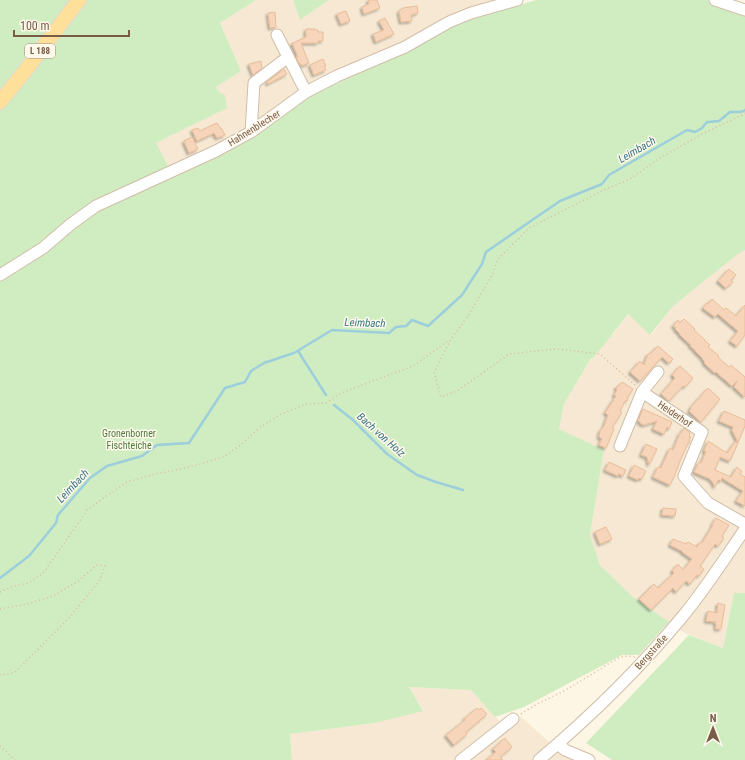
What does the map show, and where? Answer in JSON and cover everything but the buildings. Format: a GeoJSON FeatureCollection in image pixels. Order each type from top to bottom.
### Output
{"type":"FeatureCollection","features":[{"type":"Feature","properties":{"kind":"main road","name":"L 188"},"geometry":{"type":"LineString","coordinates":[[0,102],[79,0]]}},
{"type":"Feature","properties":{"kind":"street","name":"Hahnenblecher"},"geometry":{"type":"LineString","coordinates":[[0,275],[43,248],[71,224],[96,206],[216,151],[251,132],[306,92],[337,76],[405,47],[449,22],[471,13],[517,0]]}},
{"type":"Feature","properties":{"kind":"street"},"geometry":{"type":"LineString","coordinates":[[715,0],[745,10]]}},
{"type":"Feature","properties":{"kind":"street"},"geometry":{"type":"LineString","coordinates":[[278,35],[306,92]]}},
{"type":"Feature","properties":{"kind":"street"},"geometry":{"type":"LineString","coordinates":[[251,132],[254,83],[288,57]]}},
{"type":"Feature","properties":{"kind":"street"},"geometry":{"type":"LineString","coordinates":[[620,446],[642,392],[658,372]]}},
{"type":"Feature","properties":{"kind":"street","name":"Heiderhof"},"geometry":{"type":"LineString","coordinates":[[642,392],[702,432],[684,476],[708,503],[745,524]]}},
{"type":"Feature","properties":{"kind":"street","name":"Bergstraße"},"geometry":{"type":"LineString","coordinates":[[539,760],[590,716],[647,658],[684,615],[716,572],[745,529]]}},
{"type":"Feature","properties":{"kind":"street"},"geometry":{"type":"LineString","coordinates":[[461,760],[513,719]]}},
{"type":"Feature","properties":{"kind":"street"},"geometry":{"type":"LineString","coordinates":[[558,744],[565,750],[589,760]]}},
{"type":"Feature","properties":{"kind":"path"},"geometry":{"type":"LineString","coordinates":[[642,392],[600,354],[557,349],[509,354],[457,391],[441,397],[434,372],[451,339],[468,316],[493,273],[498,259],[529,228],[597,193],[630,179],[660,158],[702,134],[745,113]]}},
{"type":"Feature","properties":{"kind":"path"},"geometry":{"type":"LineString","coordinates":[[0,592],[14,586],[29,583],[44,572],[88,509],[127,482],[155,474],[182,469],[223,457],[242,444],[259,428],[281,414],[306,404],[326,403],[341,393],[413,366],[451,339]]}},
{"type":"Feature","properties":{"kind":"path"},"geometry":{"type":"LineString","coordinates":[[0,609],[27,604],[53,596],[78,582],[97,565],[105,566],[100,580],[69,618],[14,673],[0,675]]}},
{"type":"Feature","properties":{"kind":"path"},"geometry":{"type":"LineString","coordinates":[[513,719],[537,704],[564,691],[620,657],[628,656],[647,658]]}},
{"type":"Feature","properties":{"kind":"path"},"geometry":{"type":"LineString","coordinates":[[0,746],[15,760]]}},
{"type":"Feature","properties":{"kind":"shaded area"},"geometry":{"type":"Polygon","coordinates":[[[256,0],[293,0],[300,20],[329,0],[500,0],[258,121],[231,137],[169,168],[156,143],[227,108],[216,87],[241,71],[220,23],[256,0]]]}},
{"type":"Feature","properties":{"kind":"shaded area"},"geometry":{"type":"Polygon","coordinates":[[[745,250],[745,593],[734,593],[723,648],[683,632],[633,597],[600,565],[590,535],[604,450],[559,429],[564,404],[598,347],[615,332],[628,314],[651,335],[673,306],[745,250]]]}},
{"type":"Feature","properties":{"kind":"shaded area"},"geometry":{"type":"Polygon","coordinates":[[[409,687],[471,690],[505,727],[521,717],[558,750],[582,760],[292,760],[290,734],[375,723],[423,710],[409,687]]]}},
{"type":"Feature","properties":{"kind":"green space"},"geometry":{"type":"Polygon","coordinates":[[[0,0],[256,0],[220,23],[241,71],[216,87],[220,93],[225,95],[227,108],[156,143],[169,168],[91,203],[39,247],[0,271],[0,0]]]}},
{"type":"Feature","properties":{"kind":"green space"},"geometry":{"type":"Polygon","coordinates":[[[293,0],[329,0],[300,20],[293,0]]]}},
{"type":"Feature","properties":{"kind":"green space","name":"Gronenborner Fischteiche"},"geometry":{"type":"Polygon","coordinates":[[[536,0],[708,0],[709,2],[718,2],[745,9],[745,250],[673,306],[650,335],[628,314],[593,358],[591,358],[564,404],[559,429],[604,450],[590,535],[600,565],[633,597],[669,622],[639,655],[622,655],[524,707],[495,717],[471,690],[409,687],[423,711],[375,723],[290,734],[292,760],[0,760],[0,280],[98,209],[303,99],[408,51],[447,27],[536,0]]]}},
{"type":"Feature","properties":{"kind":"green space"},"geometry":{"type":"Polygon","coordinates":[[[734,593],[745,593],[745,760],[612,760],[586,743],[689,635],[723,648],[734,593]]]}},
{"type":"Feature","properties":{"kind":"waterway","name":"Leimbach"},"geometry":{"type":"LineString","coordinates":[[0,578],[29,556],[56,523],[58,515],[90,478],[107,466],[142,456],[157,445],[189,443],[225,388],[245,382],[251,371],[264,363],[294,353],[332,330],[389,333],[396,327],[406,326],[412,320],[428,326],[462,295],[482,264],[486,252],[560,201],[602,184],[609,175],[687,130],[695,132],[702,128],[707,122],[719,121],[730,112],[741,112],[745,110]]}},
{"type":"Feature","properties":{"kind":"waterway","name":"Bach von Holz"},"geometry":{"type":"LineString","coordinates":[[298,351],[326,395]]}},
{"type":"Feature","properties":{"kind":"waterway","name":"Bach von Holz"},"geometry":{"type":"LineString","coordinates":[[334,405],[353,420],[387,454],[417,475],[463,490]]}}]}
